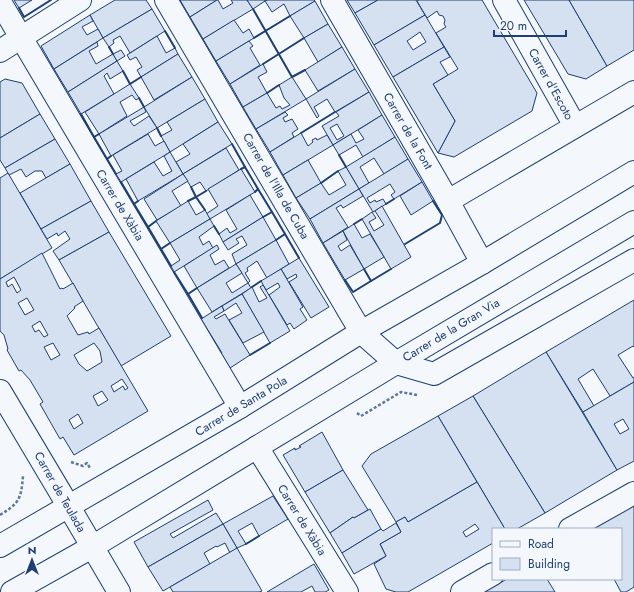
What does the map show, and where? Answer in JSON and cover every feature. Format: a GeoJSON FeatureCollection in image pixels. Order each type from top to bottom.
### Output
{"type":"FeatureCollection","features":[{"type":"Feature","properties":{"kind":"street"},"geometry":{"type":"LineString","coordinates":[[0,51],[80,0]]}},
{"type":"Feature","properties":{"kind":"street","name":"Carrer de l'Illa de Cuba"},"geometry":{"type":"LineString","coordinates":[[166,0],[361,332],[396,363]]}},
{"type":"Feature","properties":{"kind":"street","name":"Carrer de la Font"},"geometry":{"type":"LineString","coordinates":[[332,0],[448,200],[482,263]]}},
{"type":"Feature","properties":{"kind":"street","name":"Carrer d'Escoto"},"geometry":{"type":"LineString","coordinates":[[504,0],[575,126]]}},
{"type":"Feature","properties":{"kind":"street","name":"Carrer de Xàbia"},"geometry":{"type":"LineString","coordinates":[[0,2],[240,407]]}},
{"type":"Feature","properties":{"kind":"street"},"geometry":{"type":"LineString","coordinates":[[448,200],[634,92]]}},
{"type":"Feature","properties":{"kind":"street"},"geometry":{"type":"LineString","coordinates":[[482,263],[634,172]]}},
{"type":"Feature","properties":{"kind":"street","name":"Carrer de la Gran Via"},"geometry":{"type":"LineString","coordinates":[[396,363],[634,222]]}},
{"type":"Feature","properties":{"kind":"street","name":"Carrer de la Gran Via"},"geometry":{"type":"LineString","coordinates":[[396,363],[434,374],[634,260]]}},
{"type":"Feature","properties":{"kind":"street","name":"Carrer de Santa Pola"},"geometry":{"type":"LineString","coordinates":[[0,546],[240,407],[361,332],[482,263]]}},
{"type":"Feature","properties":{"kind":"street"},"geometry":{"type":"LineString","coordinates":[[12,592],[92,547],[396,363]]}},
{"type":"Feature","properties":{"kind":"street","name":"Carrer de Teulada"},"geometry":{"type":"LineString","coordinates":[[0,391],[119,592]]}},
{"type":"Feature","properties":{"kind":"street","name":"Carrer de Xàbia"},"geometry":{"type":"LineString","coordinates":[[257,447],[347,592]]}},
{"type":"Feature","properties":{"kind":"street"},"geometry":{"type":"LineString","coordinates":[[572,528],[634,493]]}},
{"type":"Feature","properties":{"kind":"street"},"geometry":{"type":"LineString","coordinates":[[462,592],[492,575]]}},
{"type":"Feature","properties":{"kind":"path"},"geometry":{"type":"LineString","coordinates":[[0,515],[14,506],[22,494],[23,473]]}},
{"type":"Feature","properties":{"kind":"building"},"geometry":{"type":"Polygon","coordinates":[[[14,0],[32,0],[19,8],[14,0]]]}},
{"type":"Feature","properties":{"kind":"building"},"geometry":{"type":"Polygon","coordinates":[[[115,0],[146,0],[152,9],[103,38],[90,15],[115,0]]]}},
{"type":"Feature","properties":{"kind":"building"},"geometry":{"type":"Polygon","coordinates":[[[180,0],[217,0],[190,17],[180,0]]]}},
{"type":"Feature","properties":{"kind":"building"},"geometry":{"type":"Polygon","coordinates":[[[217,0],[223,9],[233,3],[231,0],[247,0],[253,9],[203,39],[190,17],[217,0]]]}},
{"type":"Feature","properties":{"kind":"building"},"geometry":{"type":"Polygon","coordinates":[[[247,0],[265,0],[265,1],[253,9],[247,0]]]}},
{"type":"Feature","properties":{"kind":"building"},"geometry":{"type":"Polygon","coordinates":[[[347,0],[378,0],[355,13],[347,0]]]}},
{"type":"Feature","properties":{"kind":"building"},"geometry":{"type":"Polygon","coordinates":[[[378,0],[416,0],[425,15],[374,45],[355,13],[378,0]]]}},
{"type":"Feature","properties":{"kind":"building"},"geometry":{"type":"Polygon","coordinates":[[[482,0],[537,93],[532,111],[454,157],[438,153],[455,121],[433,84],[458,69],[436,33],[446,27],[443,16],[439,15],[437,11],[427,18],[417,1],[482,0]]]}},
{"type":"Feature","properties":{"kind":"building"},"geometry":{"type":"Polygon","coordinates":[[[524,0],[569,0],[607,66],[586,79],[568,74],[524,0]]]}},
{"type":"Feature","properties":{"kind":"building"},"geometry":{"type":"Polygon","coordinates":[[[569,0],[634,0],[634,50],[607,66],[569,0]]]}},
{"type":"Feature","properties":{"kind":"building"},"geometry":{"type":"Polygon","coordinates":[[[265,1],[315,1],[290,16],[284,4],[272,12],[265,1]]]}},
{"type":"Feature","properties":{"kind":"building"},"geometry":{"type":"Polygon","coordinates":[[[315,1],[328,24],[304,38],[290,16],[315,1]]]}},
{"type":"Feature","properties":{"kind":"building"},"geometry":{"type":"Polygon","coordinates":[[[152,9],[165,31],[130,53],[120,36],[113,40],[114,43],[109,47],[103,38],[152,9]]]}},
{"type":"Feature","properties":{"kind":"building"},"geometry":{"type":"Polygon","coordinates":[[[90,15],[93,21],[82,27],[87,35],[98,29],[103,38],[54,69],[41,46],[90,15]]]}},
{"type":"Feature","properties":{"kind":"building"},"geometry":{"type":"Polygon","coordinates":[[[425,15],[444,47],[393,77],[374,45],[425,15]],[[420,32],[407,41],[413,50],[426,42],[420,32]]]}},
{"type":"Feature","properties":{"kind":"building"},"geometry":{"type":"Polygon","coordinates":[[[234,20],[243,33],[249,29],[254,38],[216,61],[203,39],[234,20]]]}},
{"type":"Feature","properties":{"kind":"building"},"geometry":{"type":"Polygon","coordinates":[[[328,24],[342,47],[318,62],[304,38],[328,24]]]}},
{"type":"Feature","properties":{"kind":"building"},"geometry":{"type":"Polygon","coordinates":[[[157,36],[166,53],[175,48],[178,54],[141,77],[137,70],[142,67],[136,57],[130,60],[127,55],[157,36]]]}},
{"type":"Feature","properties":{"kind":"building"},"geometry":{"type":"Polygon","coordinates":[[[249,41],[253,46],[250,48],[260,65],[230,84],[216,61],[249,41]]]}},
{"type":"Feature","properties":{"kind":"building"},"geometry":{"type":"Polygon","coordinates":[[[97,42],[98,46],[89,51],[96,64],[113,54],[117,61],[68,92],[54,69],[97,42]]]}},
{"type":"Feature","properties":{"kind":"building"},"geometry":{"type":"Polygon","coordinates":[[[342,47],[355,69],[318,91],[305,70],[342,47]]]}},
{"type":"Feature","properties":{"kind":"building"},"geometry":{"type":"Polygon","coordinates":[[[444,47],[450,57],[440,62],[448,75],[433,84],[455,121],[438,153],[393,77],[444,47]]]}},
{"type":"Feature","properties":{"kind":"building"},"geometry":{"type":"Polygon","coordinates":[[[121,50],[125,56],[117,61],[113,54],[121,50]]]}},
{"type":"Feature","properties":{"kind":"building"},"geometry":{"type":"Polygon","coordinates":[[[178,54],[192,77],[154,100],[141,77],[178,54]]]}},
{"type":"Feature","properties":{"kind":"building"},"geometry":{"type":"Polygon","coordinates":[[[117,61],[123,71],[110,79],[107,73],[104,76],[114,94],[81,114],[68,92],[117,61]]]}},
{"type":"Feature","properties":{"kind":"building"},"geometry":{"type":"Polygon","coordinates":[[[263,64],[267,72],[258,77],[267,93],[243,107],[230,84],[263,64]]]}},
{"type":"Feature","properties":{"kind":"building"},"geometry":{"type":"Polygon","coordinates":[[[355,69],[369,92],[335,112],[327,99],[314,107],[319,116],[317,118],[306,99],[355,69]]]}},
{"type":"Feature","properties":{"kind":"building"},"geometry":{"type":"Polygon","coordinates":[[[192,77],[205,99],[157,128],[144,107],[192,77]]]}},
{"type":"Feature","properties":{"kind":"building"},"geometry":{"type":"Polygon","coordinates":[[[292,77],[306,99],[256,129],[243,107],[267,93],[276,108],[280,106],[282,109],[290,105],[284,98],[279,85],[292,77]]]}},
{"type":"Feature","properties":{"kind":"building"},"geometry":{"type":"Polygon","coordinates":[[[5,79],[22,83],[40,114],[0,138],[0,82],[5,79]]]}},
{"type":"Feature","properties":{"kind":"building"},"geometry":{"type":"Polygon","coordinates":[[[130,84],[139,98],[136,100],[132,95],[120,102],[127,116],[99,134],[85,112],[130,84]]]}},
{"type":"Feature","properties":{"kind":"building"},"geometry":{"type":"Polygon","coordinates":[[[369,92],[382,115],[333,145],[322,126],[339,116],[336,112],[369,92]],[[337,124],[330,128],[337,140],[344,136],[337,124]]]}},
{"type":"Feature","properties":{"kind":"building"},"geometry":{"type":"Polygon","coordinates":[[[205,99],[218,122],[170,152],[161,136],[172,130],[167,122],[205,99]]]}},
{"type":"Feature","properties":{"kind":"building"},"geometry":{"type":"Polygon","coordinates":[[[144,107],[146,112],[130,121],[134,126],[149,116],[157,128],[111,156],[99,134],[144,107]]]}},
{"type":"Feature","properties":{"kind":"building"},"geometry":{"type":"Polygon","coordinates":[[[285,112],[288,115],[283,118],[285,122],[292,119],[298,129],[292,133],[294,137],[270,152],[256,129],[285,112]]]}},
{"type":"Feature","properties":{"kind":"building"},"geometry":{"type":"Polygon","coordinates":[[[40,114],[55,139],[5,168],[0,160],[0,138],[40,114]]]}},
{"type":"Feature","properties":{"kind":"building"},"geometry":{"type":"Polygon","coordinates":[[[382,115],[395,137],[363,157],[356,145],[339,155],[333,145],[351,134],[356,143],[364,139],[358,130],[382,115]]]}},
{"type":"Feature","properties":{"kind":"building"},"geometry":{"type":"Polygon","coordinates":[[[218,122],[232,144],[183,174],[176,162],[190,154],[183,144],[218,122]]]}},
{"type":"Feature","properties":{"kind":"building"},"geometry":{"type":"Polygon","coordinates":[[[301,133],[308,146],[313,142],[312,140],[316,138],[317,140],[327,135],[333,145],[283,175],[270,152],[301,133]]]}},
{"type":"Feature","properties":{"kind":"building"},"geometry":{"type":"Polygon","coordinates":[[[148,134],[155,146],[164,141],[170,152],[121,182],[116,174],[122,171],[113,155],[148,134]]]}},
{"type":"Feature","properties":{"kind":"building"},"geometry":{"type":"Polygon","coordinates":[[[395,137],[408,159],[384,174],[374,158],[360,167],[369,183],[359,189],[346,167],[395,137]]]}},
{"type":"Feature","properties":{"kind":"building"},"geometry":{"type":"Polygon","coordinates":[[[55,139],[70,164],[46,178],[42,171],[35,171],[26,177],[21,169],[9,175],[5,168],[55,139]]]}},
{"type":"Feature","properties":{"kind":"building"},"geometry":{"type":"Polygon","coordinates":[[[226,148],[239,170],[206,191],[200,182],[191,187],[183,174],[226,148]]]}},
{"type":"Feature","properties":{"kind":"building"},"geometry":{"type":"Polygon","coordinates":[[[170,152],[183,174],[138,201],[126,179],[154,162],[163,176],[172,171],[164,156],[170,152]]]}},
{"type":"Feature","properties":{"kind":"building"},"geometry":{"type":"Polygon","coordinates":[[[408,159],[422,182],[394,199],[391,195],[395,192],[390,184],[367,198],[370,203],[375,200],[376,202],[383,199],[386,204],[373,212],[359,189],[408,159]]]}},
{"type":"Feature","properties":{"kind":"building"},"geometry":{"type":"Polygon","coordinates":[[[308,160],[321,183],[296,198],[283,175],[308,160]]]}},
{"type":"Feature","properties":{"kind":"building"},"geometry":{"type":"Polygon","coordinates":[[[70,164],[91,201],[41,229],[20,193],[70,164]]]}},
{"type":"Feature","properties":{"kind":"building"},"geometry":{"type":"Polygon","coordinates":[[[346,167],[359,189],[310,219],[296,198],[321,183],[329,195],[346,185],[338,171],[346,167]]]}},
{"type":"Feature","properties":{"kind":"building"},"geometry":{"type":"Polygon","coordinates":[[[241,169],[255,192],[210,219],[206,214],[218,206],[208,189],[241,169]]]}},
{"type":"Feature","properties":{"kind":"building"},"geometry":{"type":"Polygon","coordinates":[[[8,173],[52,248],[0,279],[0,178],[8,173]]]}},
{"type":"Feature","properties":{"kind":"building"},"geometry":{"type":"Polygon","coordinates":[[[183,174],[188,181],[172,191],[181,206],[157,220],[144,199],[183,174]]]}},
{"type":"Feature","properties":{"kind":"building"},"geometry":{"type":"Polygon","coordinates":[[[422,182],[433,201],[411,215],[400,196],[422,182]]]}},
{"type":"Feature","properties":{"kind":"building"},"geometry":{"type":"Polygon","coordinates":[[[359,189],[363,196],[343,208],[341,205],[336,208],[348,227],[323,243],[310,219],[359,189]]]}},
{"type":"Feature","properties":{"kind":"building"},"geometry":{"type":"Polygon","coordinates":[[[250,195],[263,217],[223,242],[219,234],[227,228],[230,233],[237,229],[226,210],[250,195]]]}},
{"type":"Feature","properties":{"kind":"building"},"geometry":{"type":"Polygon","coordinates":[[[91,201],[109,232],[59,260],[53,251],[70,239],[65,231],[58,236],[57,233],[47,239],[41,229],[91,201]]]}},
{"type":"Feature","properties":{"kind":"building"},"geometry":{"type":"Polygon","coordinates":[[[188,201],[196,215],[205,210],[210,219],[170,243],[156,221],[188,201]]]}},
{"type":"Feature","properties":{"kind":"building"},"geometry":{"type":"Polygon","coordinates":[[[382,206],[411,257],[391,269],[362,219],[372,212],[376,218],[369,222],[374,231],[384,225],[375,211],[382,206]]]}},
{"type":"Feature","properties":{"kind":"building"},"geometry":{"type":"Polygon","coordinates":[[[263,217],[276,240],[236,264],[232,254],[247,245],[242,236],[236,239],[239,243],[228,250],[223,242],[263,217]]]}},
{"type":"Feature","properties":{"kind":"building"},"geometry":{"type":"Polygon","coordinates":[[[210,219],[214,226],[199,237],[203,245],[209,241],[213,248],[174,272],[171,266],[180,260],[170,243],[210,219]]]}},
{"type":"Feature","properties":{"kind":"building"},"geometry":{"type":"Polygon","coordinates":[[[354,224],[362,238],[370,234],[384,257],[364,269],[343,231],[354,224]]]}},
{"type":"Feature","properties":{"kind":"building"},"geometry":{"type":"Polygon","coordinates":[[[343,231],[347,240],[338,246],[341,251],[350,245],[364,269],[345,280],[323,243],[343,231]]]}},
{"type":"Feature","properties":{"kind":"building"},"geometry":{"type":"Polygon","coordinates":[[[109,232],[171,336],[121,366],[59,260],[109,232]]]}},
{"type":"Feature","properties":{"kind":"building"},"geometry":{"type":"Polygon","coordinates":[[[276,240],[289,264],[267,278],[257,261],[247,268],[248,271],[245,273],[250,281],[248,283],[236,264],[276,240]]]}},
{"type":"Feature","properties":{"kind":"building"},"geometry":{"type":"Polygon","coordinates":[[[217,245],[219,249],[210,255],[215,265],[224,260],[229,268],[197,288],[184,266],[217,245]]]}},
{"type":"Feature","properties":{"kind":"building"},"geometry":{"type":"Polygon","coordinates":[[[42,253],[60,289],[63,289],[73,283],[83,301],[74,307],[75,308],[67,316],[78,335],[88,332],[89,334],[99,328],[148,411],[74,455],[63,437],[60,439],[40,404],[43,402],[30,380],[21,370],[19,371],[7,350],[4,335],[0,331],[0,279],[42,253]],[[14,277],[6,282],[8,287],[12,284],[17,293],[21,290],[14,277]],[[27,298],[18,303],[25,315],[34,310],[27,298]],[[40,321],[32,326],[35,332],[39,330],[44,337],[48,335],[40,321]],[[53,343],[44,347],[51,360],[60,355],[53,343]],[[94,343],[74,355],[79,364],[87,371],[102,362],[100,351],[94,343]],[[122,379],[111,386],[114,392],[123,386],[125,390],[128,388],[122,379]],[[102,391],[93,396],[98,406],[108,400],[102,391]],[[78,414],[69,420],[74,429],[83,423],[78,414]]]}},
{"type":"Feature","properties":{"kind":"building"},"geometry":{"type":"Polygon","coordinates":[[[299,258],[329,307],[311,318],[289,282],[297,277],[296,274],[287,279],[281,269],[299,258]]]}},
{"type":"Feature","properties":{"kind":"building"},"geometry":{"type":"Polygon","coordinates":[[[236,264],[242,273],[226,283],[232,293],[248,283],[251,288],[212,312],[197,288],[236,264]]]}},
{"type":"Feature","properties":{"kind":"building"},"geometry":{"type":"Polygon","coordinates":[[[281,269],[303,307],[300,309],[307,320],[294,329],[290,323],[287,325],[269,295],[280,287],[278,283],[266,290],[261,281],[281,269]]]}},
{"type":"Feature","properties":{"kind":"building"},"geometry":{"type":"Polygon","coordinates":[[[263,285],[290,331],[270,343],[242,294],[252,287],[259,302],[267,298],[260,287],[263,285]]]}},
{"type":"Feature","properties":{"kind":"building"},"geometry":{"type":"Polygon","coordinates":[[[242,294],[264,332],[243,343],[229,320],[242,313],[236,303],[224,311],[222,306],[242,294]]]}},
{"type":"Feature","properties":{"kind":"building"},"geometry":{"type":"Polygon","coordinates":[[[634,300],[634,347],[633,346],[618,355],[633,378],[634,377],[634,382],[610,396],[593,369],[578,379],[594,406],[583,412],[546,352],[634,300]]]}},
{"type":"Feature","properties":{"kind":"building"},"geometry":{"type":"Polygon","coordinates":[[[222,306],[224,311],[214,317],[216,319],[225,314],[250,355],[227,370],[219,356],[222,353],[201,319],[222,306]]]}},
{"type":"Feature","properties":{"kind":"building"},"geometry":{"type":"Polygon","coordinates":[[[546,352],[617,470],[545,513],[473,396],[546,352]]]}},
{"type":"Feature","properties":{"kind":"building"},"geometry":{"type":"Polygon","coordinates":[[[634,382],[634,461],[617,470],[583,412],[634,382]],[[623,419],[614,424],[620,434],[629,429],[623,419]]]}},
{"type":"Feature","properties":{"kind":"building"},"geometry":{"type":"Polygon","coordinates":[[[473,396],[545,513],[519,528],[504,528],[438,416],[473,396]]]}},
{"type":"Feature","properties":{"kind":"building"},"geometry":{"type":"Polygon","coordinates":[[[438,416],[477,482],[408,522],[405,517],[396,522],[362,466],[371,454],[438,416]]]}},
{"type":"Feature","properties":{"kind":"building"},"geometry":{"type":"Polygon","coordinates":[[[322,432],[343,470],[305,492],[283,455],[295,448],[295,450],[301,447],[299,446],[322,432]]]}},
{"type":"Feature","properties":{"kind":"building"},"geometry":{"type":"Polygon","coordinates":[[[343,470],[368,510],[354,518],[353,517],[330,533],[305,492],[343,470]]]}},
{"type":"Feature","properties":{"kind":"building"},"geometry":{"type":"Polygon","coordinates":[[[477,482],[504,528],[492,528],[492,544],[408,592],[396,592],[386,589],[374,564],[386,556],[380,544],[401,532],[396,522],[405,517],[408,522],[477,482]],[[475,524],[463,532],[466,537],[479,529],[475,524]]]}},
{"type":"Feature","properties":{"kind":"building"},"geometry":{"type":"Polygon","coordinates":[[[273,496],[288,519],[259,536],[252,523],[238,531],[246,544],[237,548],[223,524],[273,496]]]}},
{"type":"Feature","properties":{"kind":"building"},"geometry":{"type":"Polygon","coordinates":[[[208,500],[213,510],[170,534],[173,538],[216,513],[223,524],[148,567],[134,542],[208,500]]]}},
{"type":"Feature","properties":{"kind":"building"},"geometry":{"type":"Polygon","coordinates":[[[634,504],[634,587],[626,592],[621,592],[615,580],[622,580],[622,528],[593,528],[634,504]]]}},
{"type":"Feature","properties":{"kind":"building"},"geometry":{"type":"Polygon","coordinates":[[[370,509],[381,529],[342,553],[330,533],[353,517],[354,518],[370,509]]]}},
{"type":"Feature","properties":{"kind":"building"},"geometry":{"type":"Polygon","coordinates":[[[396,523],[401,532],[380,544],[386,556],[354,574],[342,553],[381,529],[383,531],[396,523]]]}},
{"type":"Feature","properties":{"kind":"building"},"geometry":{"type":"Polygon","coordinates":[[[223,524],[237,548],[230,553],[225,543],[217,547],[216,546],[204,553],[210,564],[163,591],[148,567],[223,524]]]}},
{"type":"Feature","properties":{"kind":"building"},"geometry":{"type":"Polygon","coordinates":[[[237,548],[262,591],[173,592],[170,587],[237,548]]]}},
{"type":"Feature","properties":{"kind":"building"},"geometry":{"type":"Polygon","coordinates":[[[314,564],[329,590],[325,592],[315,592],[312,586],[301,592],[267,592],[314,564]]]}},
{"type":"Feature","properties":{"kind":"building"},"geometry":{"type":"Polygon","coordinates":[[[505,580],[548,580],[555,592],[484,592],[505,580]]]}},
{"type":"Feature","properties":{"kind":"wall"},"geometry":{"type":"LineString","coordinates":[[19,8],[24,17],[51,0]]}},
{"type":"Feature","properties":{"kind":"wall"},"geometry":{"type":"LineString","coordinates":[[253,9],[292,77],[305,70]]}},
{"type":"Feature","properties":{"kind":"wall"},"geometry":{"type":"LineString","coordinates":[[254,38],[290,16]]}},
{"type":"Feature","properties":{"kind":"wall"},"geometry":{"type":"LineString","coordinates":[[165,31],[175,48]]}},
{"type":"Feature","properties":{"kind":"wall"},"geometry":{"type":"LineString","coordinates":[[263,64],[304,38]]}},
{"type":"Feature","properties":{"kind":"wall"},"geometry":{"type":"LineString","coordinates":[[109,47],[113,54]]}},
{"type":"Feature","properties":{"kind":"wall"},"geometry":{"type":"LineString","coordinates":[[123,71],[130,84],[141,77]]}},
{"type":"Feature","properties":{"kind":"wall"},"geometry":{"type":"LineString","coordinates":[[267,93],[279,85]]}},
{"type":"Feature","properties":{"kind":"wall"},"geometry":{"type":"LineString","coordinates":[[139,98],[144,107]]}},
{"type":"Feature","properties":{"kind":"wall"},"geometry":{"type":"LineString","coordinates":[[301,133],[335,112]]}},
{"type":"Feature","properties":{"kind":"wall"},"geometry":{"type":"LineString","coordinates":[[81,114],[94,137],[99,134]]}},
{"type":"Feature","properties":{"kind":"wall"},"geometry":{"type":"LineString","coordinates":[[157,128],[161,136]]}},
{"type":"Feature","properties":{"kind":"wall"},"geometry":{"type":"LineString","coordinates":[[94,137],[107,159],[111,156]]}},
{"type":"Feature","properties":{"kind":"wall"},"geometry":{"type":"LineString","coordinates":[[232,144],[245,167],[241,169]]}},
{"type":"Feature","properties":{"kind":"wall"},"geometry":{"type":"LineString","coordinates":[[339,155],[346,167]]}},
{"type":"Feature","properties":{"kind":"wall"},"geometry":{"type":"LineString","coordinates":[[107,159],[116,174]]}},
{"type":"Feature","properties":{"kind":"wall"},"geometry":{"type":"LineString","coordinates":[[245,167],[258,189],[255,192]]}},
{"type":"Feature","properties":{"kind":"wall"},"geometry":{"type":"LineString","coordinates":[[321,183],[338,171]]}},
{"type":"Feature","properties":{"kind":"wall"},"geometry":{"type":"LineString","coordinates":[[121,182],[134,204],[138,201]]}},
{"type":"Feature","properties":{"kind":"wall"},"geometry":{"type":"LineString","coordinates":[[188,201],[196,197],[191,187]]}},
{"type":"Feature","properties":{"kind":"wall"},"geometry":{"type":"LineString","coordinates":[[258,189],[272,212],[263,217]]}},
{"type":"Feature","properties":{"kind":"wall"},"geometry":{"type":"LineString","coordinates":[[205,210],[196,197],[206,191]]}},
{"type":"Feature","properties":{"kind":"wall"},"geometry":{"type":"LineString","coordinates":[[386,204],[394,199]]}},
{"type":"Feature","properties":{"kind":"wall"},"geometry":{"type":"LineString","coordinates":[[405,244],[440,223],[442,215],[433,201]]}},
{"type":"Feature","properties":{"kind":"wall"},"geometry":{"type":"LineString","coordinates":[[134,204],[148,227],[156,221]]}},
{"type":"Feature","properties":{"kind":"wall"},"geometry":{"type":"LineString","coordinates":[[272,212],[285,234],[276,240]]}},
{"type":"Feature","properties":{"kind":"wall"},"geometry":{"type":"LineString","coordinates":[[354,224],[362,219]]}},
{"type":"Feature","properties":{"kind":"wall"},"geometry":{"type":"LineString","coordinates":[[214,226],[219,234]]}},
{"type":"Feature","properties":{"kind":"wall"},"geometry":{"type":"LineString","coordinates":[[148,227],[161,249],[170,243]]}},
{"type":"Feature","properties":{"kind":"wall"},"geometry":{"type":"LineString","coordinates":[[285,234],[299,258]]}},
{"type":"Feature","properties":{"kind":"wall"},"geometry":{"type":"LineString","coordinates":[[161,249],[171,266]]}},
{"type":"Feature","properties":{"kind":"wall"},"geometry":{"type":"LineString","coordinates":[[345,280],[353,292],[371,281],[364,269]]}},
{"type":"Feature","properties":{"kind":"wall"},"geometry":{"type":"LineString","coordinates":[[371,281],[391,269]]}},
{"type":"Feature","properties":{"kind":"wall"},"geometry":{"type":"LineString","coordinates":[[174,272],[188,294],[197,288]]}},
{"type":"Feature","properties":{"kind":"wall"},"geometry":{"type":"LineString","coordinates":[[252,287],[261,281]]}},
{"type":"Feature","properties":{"kind":"wall"},"geometry":{"type":"LineString","coordinates":[[188,294],[202,318]]}},
{"type":"Feature","properties":{"kind":"wall"},"geometry":{"type":"LineString","coordinates":[[250,355],[270,343]]}},
{"type":"Feature","properties":{"kind":"wall"},"geometry":{"type":"LineString","coordinates":[[246,544],[259,536]]}}]}
